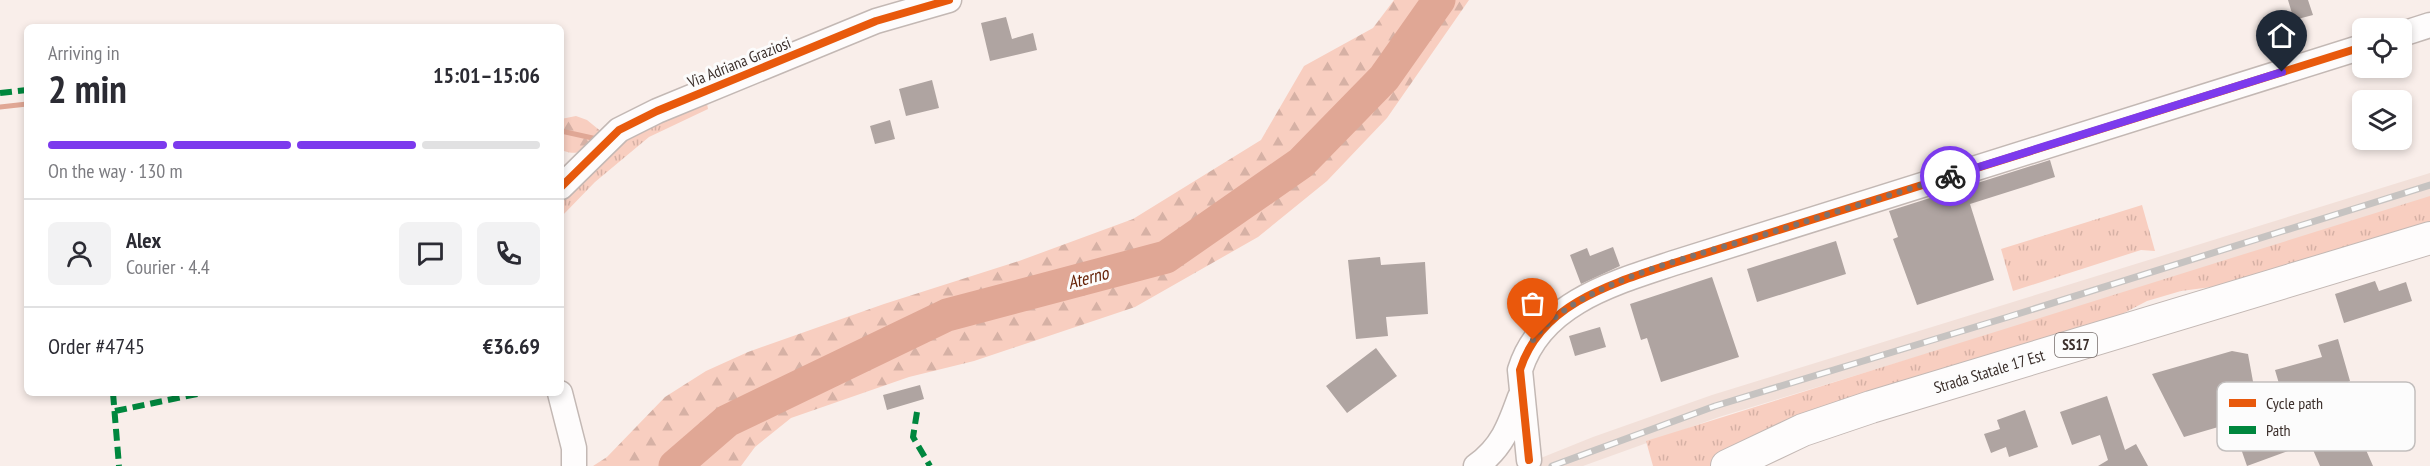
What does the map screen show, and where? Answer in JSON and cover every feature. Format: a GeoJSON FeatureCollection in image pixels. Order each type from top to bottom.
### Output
{"type":"FeatureCollection","features":[{"type":"Feature","properties":{"kind":"main road","name":"Strada Statale 17 Est"},"geometry":{"type":"LineString","coordinates":[[1727,466],[1796,433],[1860,410],[2430,238]]}},
{"type":"Feature","properties":{"kind":"street","name":"Via Adriana Graziosi"},"geometry":{"type":"LineString","coordinates":[[564,184],[619,130],[657,111],[876,21],[949,0]]}},
{"type":"Feature","properties":{"kind":"street"},"geometry":{"type":"LineString","coordinates":[[2412,31],[2430,25]]}},
{"type":"Feature","properties":{"kind":"street"},"geometry":{"type":"LineString","coordinates":[[1529,460],[1522,380],[1533,340],[1551,319],[1581,300],[1623,281],[2352,49]]}},
{"type":"Feature","properties":{"kind":"street"},"geometry":{"type":"LineString","coordinates":[[1476,466],[1500,444],[1506,417],[1506,384],[1522,380]]}},
{"type":"Feature","properties":{"kind":"street"},"geometry":{"type":"LineString","coordinates":[[561,396],[574,448],[574,466]]}},
{"type":"Feature","properties":{"kind":"shaded area"},"geometry":{"type":"Polygon","coordinates":[[[2430,173],[2430,197],[1719,417],[1583,466],[1521,466],[1593,437],[1712,395],[2430,173]]]}},
{"type":"Feature","properties":{"kind":"green space"},"geometry":{"type":"Polygon","coordinates":[[[1394,0],[1469,0],[1387,118],[1327,181],[1258,237],[1135,307],[974,361],[909,377],[791,418],[755,447],[741,466],[593,466],[607,457],[665,397],[706,371],[748,352],[884,304],[1019,261],[1133,219],[1261,140],[1304,66],[1373,28],[1394,0]]]}},
{"type":"Feature","properties":{"kind":"green space"},"geometry":{"type":"Polygon","coordinates":[[[706,98],[708,109],[649,137],[595,182],[564,214],[564,193],[631,130],[706,98]]]}},
{"type":"Feature","properties":{"kind":"green space"},"geometry":{"type":"Polygon","coordinates":[[[576,116],[587,120],[603,133],[585,150],[575,153],[564,151],[564,118],[576,116]]]}},
{"type":"Feature","properties":{"kind":"green space"},"geometry":{"type":"Polygon","coordinates":[[[2430,196],[2430,234],[2219,286],[2181,291],[2147,301],[2099,326],[1715,466],[1653,466],[1646,441],[2430,196]]]}},
{"type":"Feature","properties":{"kind":"green space"},"geometry":{"type":"Polygon","coordinates":[[[2142,205],[2155,251],[2141,250],[2013,291],[2001,249],[2142,205]]]}},
{"type":"Feature","properties":{"kind":"building"},"geometry":{"type":"Polygon","coordinates":[[[2288,0],[2308,0],[2313,15],[2294,20],[2288,0]]]}},
{"type":"Feature","properties":{"kind":"building"},"geometry":{"type":"Polygon","coordinates":[[[1006,17],[1012,39],[1033,33],[1037,50],[990,61],[981,23],[1006,17]]]}},
{"type":"Feature","properties":{"kind":"building"},"geometry":{"type":"Polygon","coordinates":[[[932,80],[939,108],[906,116],[899,89],[932,80]]]}},
{"type":"Feature","properties":{"kind":"building"},"geometry":{"type":"Polygon","coordinates":[[[890,120],[895,139],[875,144],[870,126],[890,120]]]}},
{"type":"Feature","properties":{"kind":"building"},"geometry":{"type":"Polygon","coordinates":[[[2050,160],[2055,177],[1970,204],[1994,280],[1917,305],[1893,239],[1898,237],[1889,211],[2050,160]]]}},
{"type":"Feature","properties":{"kind":"building"},"geometry":{"type":"Polygon","coordinates":[[[1836,241],[1846,274],[1757,302],[1747,269],[1836,241]]]}},
{"type":"Feature","properties":{"kind":"building"},"geometry":{"type":"Polygon","coordinates":[[[1613,247],[1620,266],[1581,284],[1570,255],[1587,248],[1590,256],[1613,247]]]}},
{"type":"Feature","properties":{"kind":"building"},"geometry":{"type":"Polygon","coordinates":[[[1380,257],[1381,265],[1425,262],[1428,314],[1386,317],[1388,336],[1356,339],[1348,260],[1380,257]]]}},
{"type":"Feature","properties":{"kind":"building"},"geometry":{"type":"Polygon","coordinates":[[[1712,277],[1739,357],[1661,382],[1647,338],[1641,340],[1630,304],[1712,277]]]}},
{"type":"Feature","properties":{"kind":"building"},"geometry":{"type":"Polygon","coordinates":[[[2375,281],[2379,291],[2406,282],[2412,301],[2344,323],[2335,294],[2375,281]]]}},
{"type":"Feature","properties":{"kind":"building"},"geometry":{"type":"Polygon","coordinates":[[[1600,327],[1606,347],[1575,356],[1569,336],[1600,327]]]}},
{"type":"Feature","properties":{"kind":"building"},"geometry":{"type":"Polygon","coordinates":[[[2338,339],[2350,381],[2279,382],[2275,370],[2322,357],[2318,345],[2338,339]]]}},
{"type":"Feature","properties":{"kind":"building"},"geometry":{"type":"Polygon","coordinates":[[[1376,348],[1397,376],[1347,413],[1326,386],[1376,348]]]}},
{"type":"Feature","properties":{"kind":"building"},"geometry":{"type":"Polygon","coordinates":[[[2232,351],[2248,354],[2253,382],[2217,382],[2217,427],[2184,437],[2152,374],[2232,351]]]}},
{"type":"Feature","properties":{"kind":"building"},"geometry":{"type":"Polygon","coordinates":[[[920,385],[924,399],[887,410],[883,395],[920,385]]]}},
{"type":"Feature","properties":{"kind":"building"},"geometry":{"type":"Polygon","coordinates":[[[2107,396],[2125,450],[2136,444],[2148,466],[2098,466],[2108,460],[2100,435],[2072,445],[2060,412],[2107,396]]]}},
{"type":"Feature","properties":{"kind":"building"},"geometry":{"type":"Polygon","coordinates":[[[2025,410],[2038,447],[2009,457],[2006,447],[1991,453],[1984,434],[2000,429],[1997,420],[2025,410]]]}},
{"type":"Feature","properties":{"kind":"building"},"geometry":{"type":"Polygon","coordinates":[[[2242,451],[2288,451],[2247,466],[2242,451]]]}},
{"type":"Feature","properties":{"kind":"building"},"geometry":{"type":"Polygon","coordinates":[[[2313,451],[2366,451],[2373,466],[2320,466],[2313,451]]]}},
{"type":"Feature","properties":{"kind":"waterway","name":"Aterno"},"geometry":{"type":"LineString","coordinates":[[675,466],[727,421],[947,315],[1166,257],[1301,163],[1384,78],[1439,0]]}},
{"type":"Feature","properties":{"kind":"waterway"},"geometry":{"type":"LineString","coordinates":[[0,107],[24,104]]}},
{"type":"Feature","properties":{"kind":"waterway"},"geometry":{"type":"LineString","coordinates":[[564,132],[597,139]]}},
{"type":"Feature","properties":{"kind":"railway"},"geometry":{"type":"LineString","coordinates":[[1552,466],[1715,406],[2430,185]]}},
{"type":"Feature","properties":{"kind":"marked path"},"geometry":{"type":"LineString","coordinates":[[0,93],[24,90]]}},
{"type":"Feature","properties":{"kind":"marked path"},"geometry":{"type":"LineString","coordinates":[[113,396],[119,466]]}},
{"type":"Feature","properties":{"kind":"marked path"},"geometry":{"type":"LineString","coordinates":[[115,411],[188,396]]}},
{"type":"Feature","properties":{"kind":"marked path"},"geometry":{"type":"LineString","coordinates":[[917,412],[913,437],[930,466]]}},
{"type":"Feature","properties":{"kind":"cycle path"},"geometry":{"type":"LineString","coordinates":[[564,184],[619,130],[657,111],[876,21],[949,0]]}},
{"type":"Feature","properties":{"kind":"cycle path"},"geometry":{"type":"LineString","coordinates":[[1529,460],[1520,370],[1530,347],[1545,327],[1563,311],[1606,287],[1677,262],[2352,50]]}},
{"type":"Feature","properties":{"kind":"way so far"},"geometry":{"type":"LineString","coordinates":[[1533,340],[1551,319],[1565,309],[1596,292],[1623,281],[1950,176]]}},
{"type":"Feature","properties":{"kind":"route"},"geometry":{"type":"LineString","coordinates":[[1950,176],[2282,72]]}}]}
